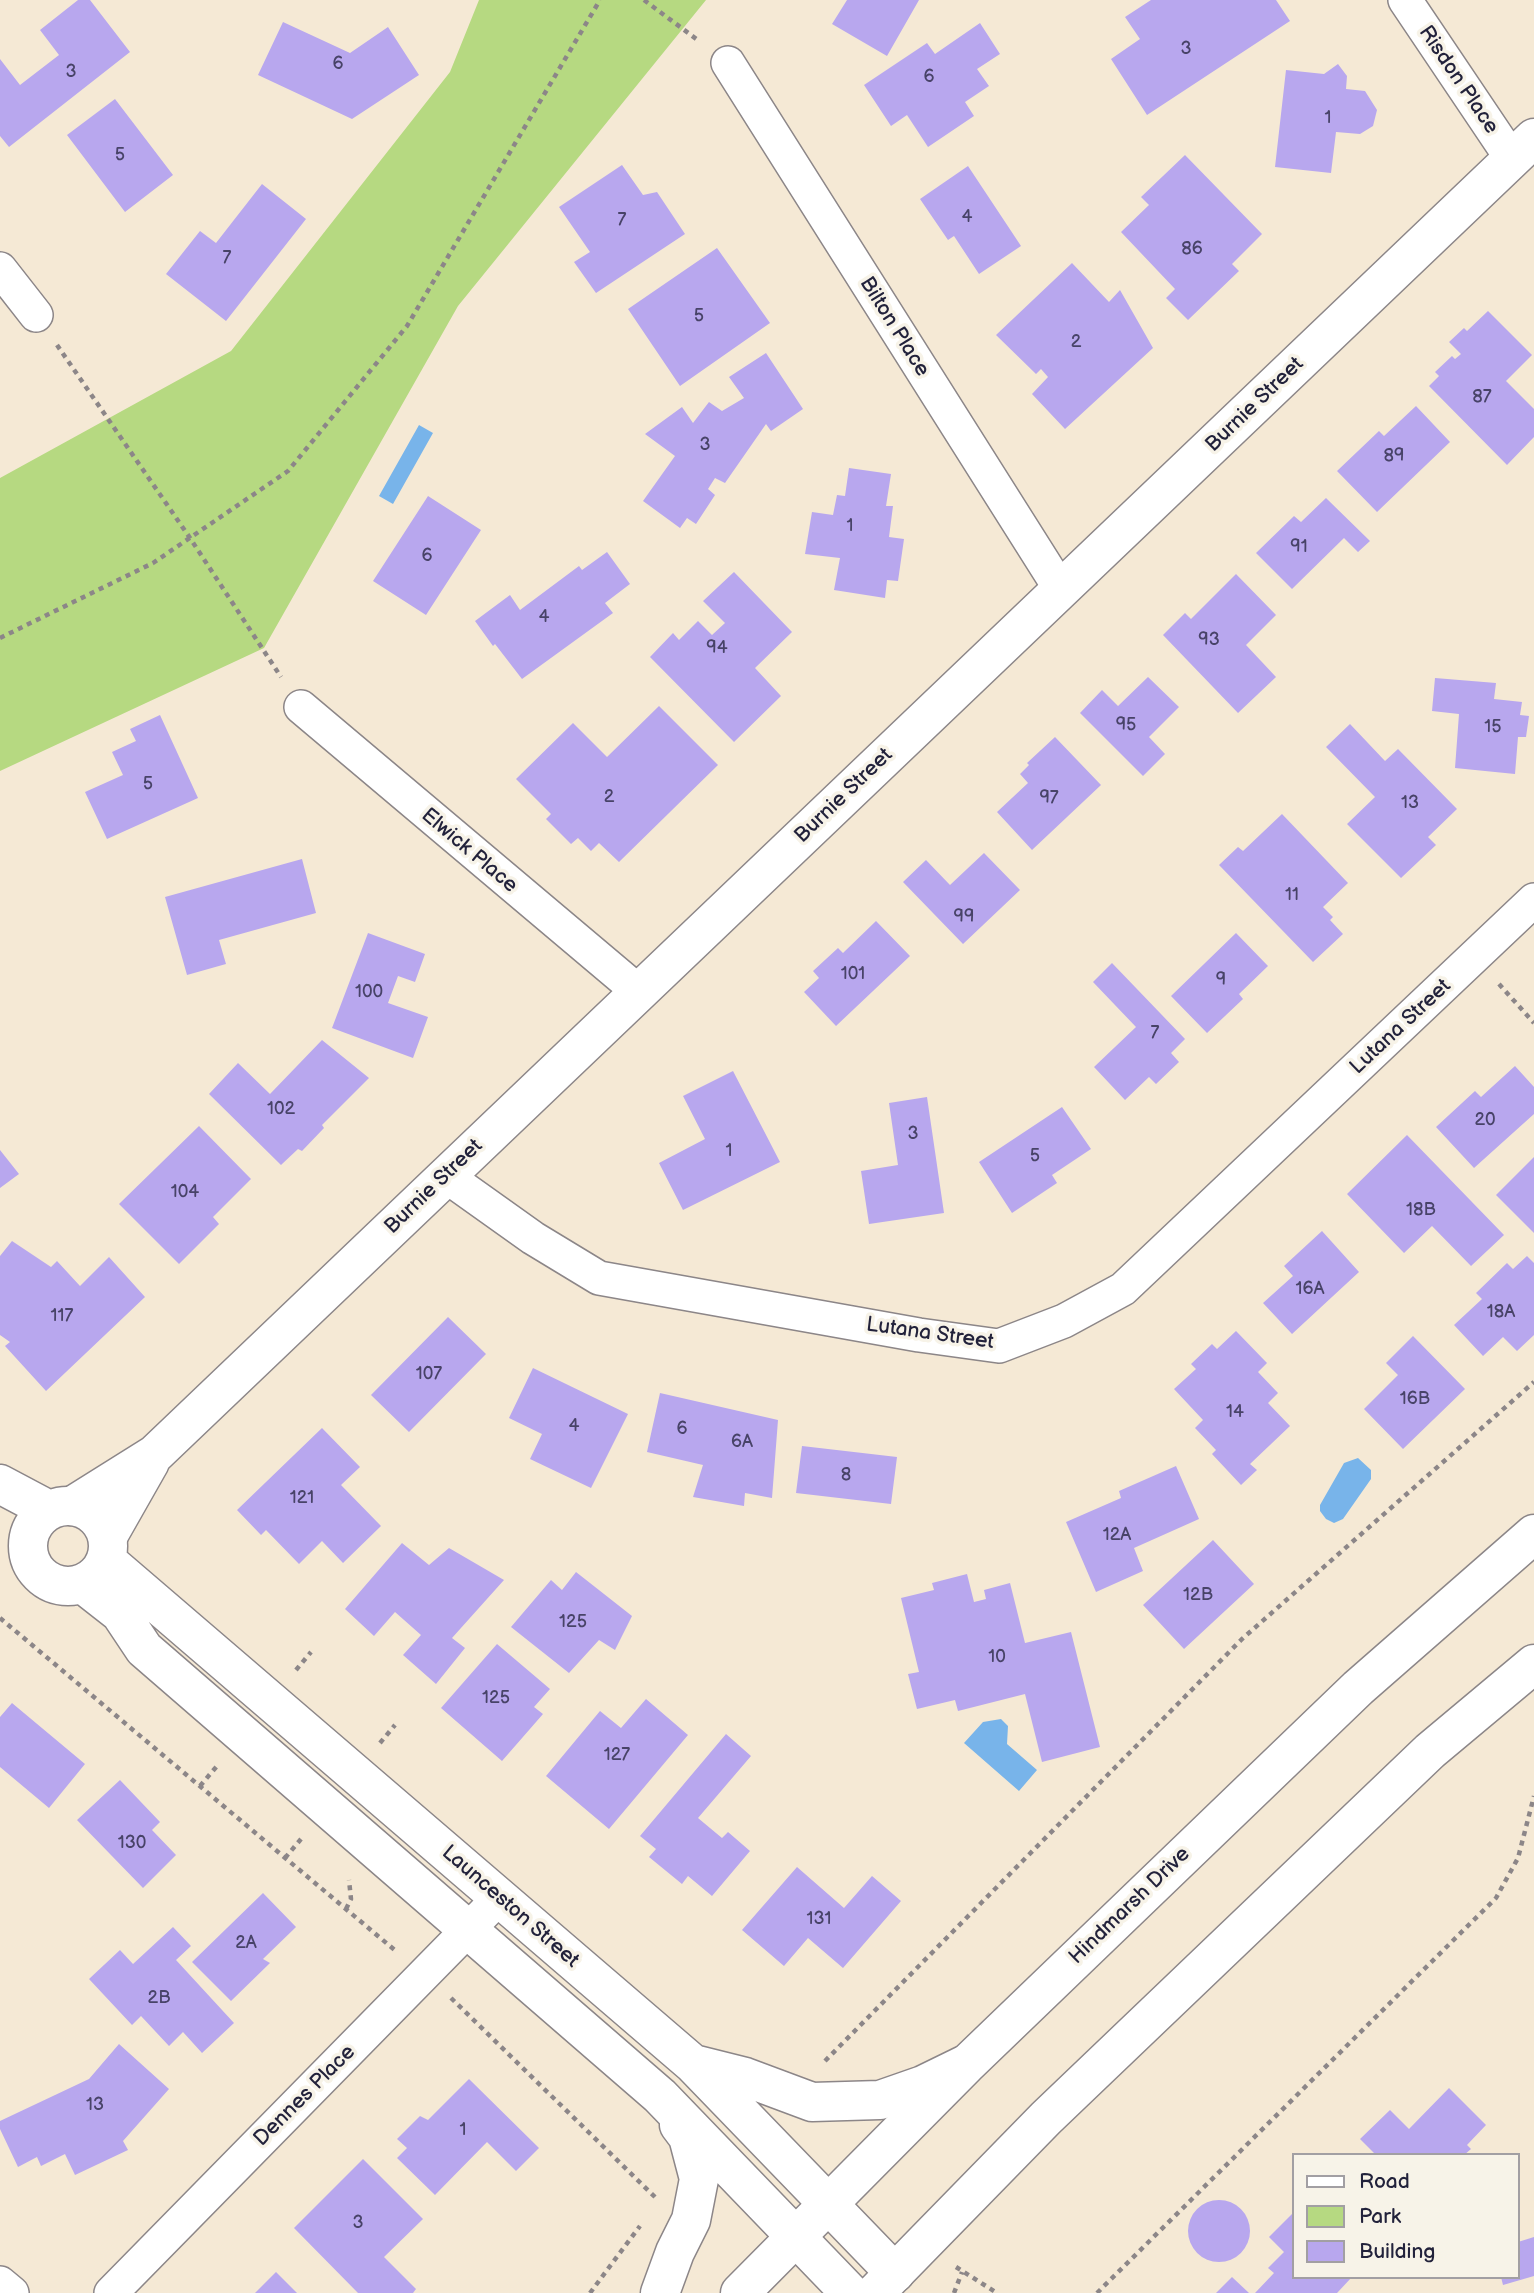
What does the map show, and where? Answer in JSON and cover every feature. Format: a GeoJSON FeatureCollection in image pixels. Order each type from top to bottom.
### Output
{"type":"FeatureCollection","features":[{"type":"Feature","properties":{"kind":"main road","name":"Burnie Street"},"geometry":{"type":"LineString","coordinates":[[60,1508],[155,1454],[1523,149]]}},
{"type":"Feature","properties":{"kind":"main road","name":"Burnie Street"},"geometry":{"type":"LineString","coordinates":[[99,1560],[155,1454]]}},
{"type":"Feature","properties":{"kind":"main road"},"geometry":{"type":"LineString","coordinates":[[0,1484],[60,1508],[84,1508],[95,1515],[103,1524],[99,1560],[120,1613],[144,1649],[660,2096],[850,2293]]}},
{"type":"Feature","properties":{"kind":"main road"},"geometry":{"type":"LineString","coordinates":[[14,1542],[28,1540],[32,1529],[60,1508]]}},
{"type":"Feature","properties":{"kind":"main road","name":"Hindmarsh Drive"},"geometry":{"type":"LineString","coordinates":[[740,2293],[966,2065],[1358,1688],[1534,1534]]}},
{"type":"Feature","properties":{"kind":"main road"},"geometry":{"type":"LineString","coordinates":[[14,1542],[42,1577],[55,1584],[68,1586],[99,1560]]}},
{"type":"Feature","properties":{"kind":"main road","name":"Launceston Street"},"geometry":{"type":"LineString","coordinates":[[99,1560],[693,2064],[828,2204],[885,2283]]}},
{"type":"Feature","properties":{"kind":"main road"},"geometry":{"type":"LineString","coordinates":[[885,2283],[1046,2118],[1430,1751],[1534,1664]]}},
{"type":"Feature","properties":{"kind":"main road"},"geometry":{"type":"LineString","coordinates":[[693,2064],[746,2077],[812,2102],[880,2101],[966,2065]]}},
{"type":"Feature","properties":{"kind":"main road"},"geometry":{"type":"LineString","coordinates":[[660,2096],[688,2137],[699,2179],[691,2220],[675,2252],[660,2293]]}},
{"type":"Feature","properties":{"kind":"street","name":"Risdon Place"},"geometry":{"type":"LineString","coordinates":[[1405,0],[1523,149]]}},
{"type":"Feature","properties":{"kind":"street","name":"Bilton Place"},"geometry":{"type":"LineString","coordinates":[[728,63],[1061,590]]}},
{"type":"Feature","properties":{"kind":"street"},"geometry":{"type":"LineString","coordinates":[[0,269],[36,315]]}},
{"type":"Feature","properties":{"kind":"street","name":"Elwick Place"},"geometry":{"type":"LineString","coordinates":[[301,707],[639,992]]}},
{"type":"Feature","properties":{"kind":"street","name":"Lutana Street"},"geometry":{"type":"LineString","coordinates":[[446,1176],[533,1238],[599,1278],[905,1333],[999,1346],[1064,1321],[1124,1289],[1534,900]]}},
{"type":"Feature","properties":{"kind":"street","name":"Dennes Place"},"geometry":{"type":"LineString","coordinates":[[111,2293],[499,1898]]}},
{"type":"Feature","properties":{"kind":"street"},"geometry":{"type":"LineString","coordinates":[[0,2283],[12,2293]]}},
{"type":"Feature","properties":{"kind":"path"},"geometry":{"type":"LineString","coordinates":[[0,638],[153,563],[288,471],[407,326],[600,0]]}},
{"type":"Feature","properties":{"kind":"path"},"geometry":{"type":"LineString","coordinates":[[644,0],[728,63]]}},
{"type":"Feature","properties":{"kind":"path"},"geometry":{"type":"LineString","coordinates":[[36,315],[190,538],[301,707]]}},
{"type":"Feature","properties":{"kind":"path"},"geometry":{"type":"LineString","coordinates":[[1475,957],[1534,1023]]}},
{"type":"Feature","properties":{"kind":"path"},"geometry":{"type":"LineString","coordinates":[[816,2070],[1242,1639],[1534,1382]]}},
{"type":"Feature","properties":{"kind":"path"},"geometry":{"type":"LineString","coordinates":[[0,1618],[441,1988],[657,2199]]}},
{"type":"Feature","properties":{"kind":"path"},"geometry":{"type":"LineString","coordinates":[[1097,2293],[1496,1898],[1518,1858],[1534,1796]]}},
{"type":"Feature","properties":{"kind":"path"},"geometry":{"type":"LineString","coordinates":[[590,2293],[643,2222]]}},
{"type":"Feature","properties":{"kind":"path"},"geometry":{"type":"LineString","coordinates":[[954,2293],[962,2273],[997,2293]]}},
{"type":"Feature","properties":{"kind":"green space"},"geometry":{"type":"Polygon","coordinates":[[[479,0],[706,0],[458,306],[264,648],[0,771],[0,478],[231,351],[450,72],[479,0]]]}},
{"type":"Feature","properties":{"kind":"water"},"geometry":{"type":"Polygon","coordinates":[[[419,425],[433,433],[393,504],[379,496],[419,425]]]}},
{"type":"Feature","properties":{"kind":"water"},"geometry":{"type":"Polygon","coordinates":[[[1358,1458],[1371,1470],[1371,1479],[1343,1519],[1334,1523],[1326,1519],[1320,1511],[1320,1505],[1344,1463],[1358,1458]]]}},
{"type":"Feature","properties":{"kind":"water"},"geometry":{"type":"Polygon","coordinates":[[[1001,1719],[1008,1726],[1007,1744],[1037,1770],[1019,1791],[964,1743],[983,1722],[1001,1719]]]}},
{"type":"Feature","properties":{"kind":"building"},"geometry":{"type":"Polygon","coordinates":[[[78,0],[90,0],[130,52],[9,147],[0,136],[0,59],[20,85],[59,55],[40,30],[78,0]]]}},
{"type":"Feature","properties":{"kind":"building"},"geometry":{"type":"Polygon","coordinates":[[[847,0],[919,0],[887,56],[832,24],[847,0]]]}},
{"type":"Feature","properties":{"kind":"building"},"geometry":{"type":"Polygon","coordinates":[[[1151,0],[1276,0],[1290,21],[1147,115],[1111,59],[1140,39],[1125,17],[1151,0]]]}},
{"type":"Feature","properties":{"kind":"building"},"geometry":{"type":"Polygon","coordinates":[[[283,22],[350,53],[388,27],[419,75],[352,119],[258,75],[283,22]]]}},
{"type":"Feature","properties":{"kind":"building"},"geometry":{"type":"Polygon","coordinates":[[[980,23],[1000,54],[977,69],[989,86],[965,102],[974,116],[928,147],[907,115],[891,126],[864,85],[927,43],[935,54],[980,23]]]}},
{"type":"Feature","properties":{"kind":"building"},"geometry":{"type":"Polygon","coordinates":[[[1338,64],[1347,76],[1346,89],[1365,91],[1377,110],[1373,126],[1360,134],[1336,132],[1331,173],[1275,167],[1286,70],[1324,74],[1338,64]]]}},
{"type":"Feature","properties":{"kind":"building"},"geometry":{"type":"Polygon","coordinates":[[[115,99],[173,175],[125,212],[67,135],[115,99]]]}},
{"type":"Feature","properties":{"kind":"building"},"geometry":{"type":"Polygon","coordinates":[[[1185,155],[1262,234],[1232,264],[1239,271],[1188,320],[1166,298],[1175,289],[1121,232],[1149,205],[1141,197],[1185,155]]]}},
{"type":"Feature","properties":{"kind":"building"},"geometry":{"type":"Polygon","coordinates":[[[622,165],[643,195],[657,192],[685,234],[596,293],[574,262],[590,252],[559,207],[622,165]]]}},
{"type":"Feature","properties":{"kind":"building"},"geometry":{"type":"Polygon","coordinates":[[[968,166],[1021,246],[979,274],[954,236],[948,240],[920,199],[968,166]]]}},
{"type":"Feature","properties":{"kind":"building"},"geometry":{"type":"Polygon","coordinates":[[[262,184],[306,219],[226,321],[166,274],[200,231],[216,243],[262,184]]]}},
{"type":"Feature","properties":{"kind":"building"},"geometry":{"type":"Polygon","coordinates":[[[717,248],[770,323],[680,386],[628,309],[717,248]]]}},
{"type":"Feature","properties":{"kind":"building"},"geometry":{"type":"Polygon","coordinates":[[[1072,263],[1109,302],[1120,290],[1153,348],[1065,429],[1032,394],[1048,377],[1041,369],[1036,374],[996,335],[1072,263]]]}},
{"type":"Feature","properties":{"kind":"building"},"geometry":{"type":"Polygon","coordinates":[[[1488,311],[1532,355],[1506,381],[1534,409],[1534,437],[1507,465],[1429,386],[1439,376],[1435,372],[1452,356],[1455,359],[1461,354],[1449,342],[1464,328],[1467,331],[1488,311]]]}},
{"type":"Feature","properties":{"kind":"building"},"geometry":{"type":"Polygon","coordinates":[[[766,353],[803,409],[771,431],[766,424],[725,483],[715,478],[708,489],[715,495],[696,524],[687,518],[680,528],[643,501],[675,456],[645,434],[682,407],[693,423],[709,402],[722,411],[744,398],[729,377],[766,353]]]}},
{"type":"Feature","properties":{"kind":"building"},"geometry":{"type":"Polygon","coordinates":[[[1416,406],[1450,442],[1377,512],[1337,471],[1379,431],[1384,436],[1416,406]]]}},
{"type":"Feature","properties":{"kind":"building"},"geometry":{"type":"Polygon","coordinates":[[[849,468],[891,474],[886,506],[893,506],[889,537],[904,539],[898,581],[887,580],[885,598],[834,590],[840,558],[805,554],[812,512],[833,515],[837,495],[845,496],[849,468]]]}},
{"type":"Feature","properties":{"kind":"building"},"geometry":{"type":"Polygon","coordinates":[[[428,496],[481,530],[426,615],[373,581],[428,496]]]}},
{"type":"Feature","properties":{"kind":"building"},"geometry":{"type":"Polygon","coordinates":[[[1326,498],[1370,541],[1358,552],[1344,538],[1292,589],[1256,553],[1294,516],[1301,522],[1326,498]]]}},
{"type":"Feature","properties":{"kind":"building"},"geometry":{"type":"Polygon","coordinates":[[[607,552],[630,584],[605,603],[613,613],[522,679],[475,621],[510,595],[520,610],[579,566],[582,570],[607,552]]]}},
{"type":"Feature","properties":{"kind":"building"},"geometry":{"type":"Polygon","coordinates":[[[734,572],[792,632],[755,668],[781,696],[734,742],[650,657],[673,633],[679,640],[698,621],[712,635],[725,623],[703,601],[734,572]]]}},
{"type":"Feature","properties":{"kind":"building"},"geometry":{"type":"Polygon","coordinates":[[[1236,574],[1276,615],[1246,645],[1276,677],[1238,713],[1163,635],[1185,613],[1191,619],[1236,574]]]}},
{"type":"Feature","properties":{"kind":"building"},"geometry":{"type":"Polygon","coordinates":[[[1148,677],[1179,707],[1149,737],[1165,754],[1143,776],[1080,713],[1102,690],[1118,706],[1148,677]]]}},
{"type":"Feature","properties":{"kind":"building"},"geometry":{"type":"Polygon","coordinates":[[[1435,678],[1496,683],[1494,699],[1522,702],[1520,715],[1529,716],[1526,737],[1518,737],[1515,774],[1455,768],[1459,714],[1432,711],[1435,678]]]}},
{"type":"Feature","properties":{"kind":"building"},"geometry":{"type":"Polygon","coordinates":[[[659,706],[718,765],[619,862],[599,843],[591,851],[578,838],[571,844],[546,819],[551,814],[516,779],[573,723],[607,757],[659,706]]]}},
{"type":"Feature","properties":{"kind":"building"},"geometry":{"type":"Polygon","coordinates":[[[160,715],[198,798],[107,839],[85,792],[123,775],[112,752],[136,741],[130,729],[160,715]]]}},
{"type":"Feature","properties":{"kind":"building"},"geometry":{"type":"Polygon","coordinates":[[[1350,724],[1385,761],[1398,749],[1457,809],[1428,837],[1436,845],[1401,878],[1347,824],[1375,797],[1326,747],[1350,724]]]}},
{"type":"Feature","properties":{"kind":"building"},"geometry":{"type":"Polygon","coordinates":[[[1055,737],[1101,785],[1032,850],[997,812],[1028,783],[1020,774],[1029,765],[1027,763],[1055,737]]]}},
{"type":"Feature","properties":{"kind":"building"},"geometry":{"type":"Polygon","coordinates":[[[1282,814],[1348,883],[1323,907],[1333,917],[1330,920],[1343,934],[1313,962],[1219,865],[1238,847],[1243,851],[1282,814]]]}},
{"type":"Feature","properties":{"kind":"building"},"geometry":{"type":"Polygon","coordinates":[[[984,853],[1020,890],[963,944],[903,882],[926,860],[950,885],[984,853]]]}},
{"type":"Feature","properties":{"kind":"building"},"geometry":{"type":"Polygon","coordinates":[[[302,859],[316,913],[219,940],[226,964],[187,975],[165,897],[302,859]]]}},
{"type":"Feature","properties":{"kind":"building"},"geometry":{"type":"Polygon","coordinates":[[[876,921],[910,956],[836,1026],[804,992],[819,978],[813,971],[838,948],[843,953],[876,921]]]}},
{"type":"Feature","properties":{"kind":"building"},"geometry":{"type":"Polygon","coordinates":[[[368,933],[425,954],[415,982],[398,976],[388,1003],[428,1017],[413,1058],[332,1028],[368,933]]]}},
{"type":"Feature","properties":{"kind":"building"},"geometry":{"type":"Polygon","coordinates":[[[1236,933],[1268,966],[1239,994],[1243,999],[1207,1033],[1171,996],[1236,933]]]}},
{"type":"Feature","properties":{"kind":"building"},"geometry":{"type":"Polygon","coordinates":[[[1112,963],[1185,1039],[1171,1053],[1179,1062],[1156,1084],[1149,1077],[1125,1100],[1094,1067],[1136,1027],[1093,982],[1112,963]]]}},
{"type":"Feature","properties":{"kind":"building"},"geometry":{"type":"Polygon","coordinates":[[[322,1040],[369,1078],[322,1125],[324,1128],[302,1151],[298,1149],[281,1165],[209,1094],[238,1063],[270,1094],[322,1040]]]}},
{"type":"Feature","properties":{"kind":"building"},"geometry":{"type":"Polygon","coordinates":[[[1515,1066],[1534,1087],[1534,1114],[1474,1168],[1436,1127],[1475,1091],[1481,1097],[1515,1066]]]}},
{"type":"Feature","properties":{"kind":"building"},"geometry":{"type":"Polygon","coordinates":[[[733,1071],[780,1162],[683,1210],[659,1163],[705,1139],[683,1096],[733,1071]]]}},
{"type":"Feature","properties":{"kind":"building"},"geometry":{"type":"Polygon","coordinates":[[[927,1097],[944,1213],[869,1224],[861,1171],[898,1165],[889,1103],[927,1097]]]}},
{"type":"Feature","properties":{"kind":"building"},"geometry":{"type":"Polygon","coordinates":[[[1062,1107],[1091,1149],[1052,1175],[1057,1183],[1012,1213],[979,1162],[1062,1107]]]}},
{"type":"Feature","properties":{"kind":"building"},"geometry":{"type":"Polygon","coordinates":[[[199,1126],[251,1179],[213,1217],[219,1224],[179,1264],[119,1204],[199,1126]]]}},
{"type":"Feature","properties":{"kind":"building"},"geometry":{"type":"Polygon","coordinates":[[[1407,1135],[1504,1235],[1471,1266],[1432,1226],[1404,1253],[1347,1194],[1407,1135]]]}},
{"type":"Feature","properties":{"kind":"building"},"geometry":{"type":"Polygon","coordinates":[[[0,1150],[19,1174],[0,1188],[0,1150]]]}},
{"type":"Feature","properties":{"kind":"building"},"geometry":{"type":"Polygon","coordinates":[[[1534,1157],[1534,1233],[1496,1195],[1534,1157]]]}},
{"type":"Feature","properties":{"kind":"building"},"geometry":{"type":"Polygon","coordinates":[[[1322,1231],[1359,1272],[1292,1334],[1263,1303],[1293,1276],[1284,1266],[1322,1231]]]}},
{"type":"Feature","properties":{"kind":"building"},"geometry":{"type":"Polygon","coordinates":[[[12,1241],[51,1267],[57,1261],[80,1286],[109,1257],[145,1297],[46,1391],[5,1346],[10,1342],[0,1335],[0,1256],[12,1241]]]}},
{"type":"Feature","properties":{"kind":"building"},"geometry":{"type":"Polygon","coordinates":[[[1527,1256],[1534,1263],[1534,1335],[1517,1351],[1503,1337],[1483,1356],[1454,1325],[1482,1299],[1476,1293],[1507,1263],[1513,1269],[1527,1256]]]}},
{"type":"Feature","properties":{"kind":"building"},"geometry":{"type":"Polygon","coordinates":[[[448,1317],[486,1354],[409,1432],[371,1395],[448,1317]]]}},
{"type":"Feature","properties":{"kind":"building"},"geometry":{"type":"Polygon","coordinates":[[[1236,1331],[1267,1363],[1258,1372],[1278,1393],[1268,1403],[1290,1426],[1250,1464],[1257,1470],[1241,1485],[1212,1454],[1216,1450],[1195,1428],[1203,1420],[1174,1389],[1196,1369],[1191,1364],[1212,1344],[1217,1349],[1236,1331]]]}},
{"type":"Feature","properties":{"kind":"building"},"geometry":{"type":"Polygon","coordinates":[[[1413,1336],[1465,1389],[1403,1449],[1364,1409],[1398,1375],[1386,1363],[1413,1336]]]}},
{"type":"Feature","properties":{"kind":"building"},"geometry":{"type":"Polygon","coordinates":[[[533,1368],[628,1414],[591,1488],[530,1459],[542,1434],[509,1418],[533,1368]]]}},
{"type":"Feature","properties":{"kind":"building"},"geometry":{"type":"Polygon","coordinates":[[[660,1393],[778,1420],[772,1498],[745,1493],[744,1506],[693,1497],[703,1465],[647,1452],[660,1393]]]}},
{"type":"Feature","properties":{"kind":"building"},"geometry":{"type":"Polygon","coordinates":[[[322,1428],[360,1467],[341,1485],[381,1526],[343,1563],[322,1541],[299,1564],[266,1530],[261,1535],[237,1510],[322,1428]]]}},
{"type":"Feature","properties":{"kind":"building"},"geometry":{"type":"Polygon","coordinates":[[[802,1446],[897,1457],[891,1504],[796,1493],[802,1446]]]}},
{"type":"Feature","properties":{"kind":"building"},"geometry":{"type":"Polygon","coordinates":[[[1176,1466],[1199,1519],[1134,1548],[1143,1571],[1096,1592],[1066,1522],[1121,1498],[1119,1491],[1176,1466]]]}},
{"type":"Feature","properties":{"kind":"building"},"geometry":{"type":"Polygon","coordinates":[[[1213,1540],[1254,1584],[1184,1649],[1143,1605],[1213,1540]]]}},
{"type":"Feature","properties":{"kind":"building"},"geometry":{"type":"Polygon","coordinates":[[[402,1543],[429,1565],[449,1548],[504,1580],[452,1638],[465,1648],[436,1684],[403,1655],[421,1635],[395,1612],[374,1636],[345,1609],[402,1543]]]}},
{"type":"Feature","properties":{"kind":"building"},"geometry":{"type":"Polygon","coordinates":[[[576,1572],[632,1616],[615,1650],[599,1640],[569,1673],[511,1627],[551,1580],[562,1590],[576,1572]]]}},
{"type":"Feature","properties":{"kind":"building"},"geometry":{"type":"Polygon","coordinates":[[[967,1574],[974,1602],[986,1599],[984,1590],[1010,1583],[1025,1643],[1071,1632],[1100,1747],[1042,1762],[1025,1694],[958,1711],[955,1700],[917,1709],[908,1674],[919,1672],[901,1598],[934,1590],[932,1583],[967,1574]]]}},
{"type":"Feature","properties":{"kind":"building"},"geometry":{"type":"Polygon","coordinates":[[[497,1644],[550,1689],[534,1707],[543,1714],[502,1761],[441,1708],[497,1644]]]}},
{"type":"Feature","properties":{"kind":"building"},"geometry":{"type":"Polygon","coordinates":[[[646,1699],[688,1735],[609,1829],[546,1776],[600,1711],[621,1728],[646,1699]]]}},
{"type":"Feature","properties":{"kind":"building"},"geometry":{"type":"Polygon","coordinates":[[[12,1703],[85,1764],[49,1808],[0,1767],[0,1717],[12,1703]]]}},
{"type":"Feature","properties":{"kind":"building"},"geometry":{"type":"Polygon","coordinates":[[[726,1734],[751,1756],[698,1818],[722,1838],[728,1832],[750,1851],[712,1896],[688,1876],[682,1884],[649,1857],[656,1849],[640,1836],[726,1734]]]}},
{"type":"Feature","properties":{"kind":"building"},"geometry":{"type":"Polygon","coordinates":[[[120,1780],[160,1822],[152,1830],[176,1855],[143,1888],[77,1820],[120,1780]]]}},
{"type":"Feature","properties":{"kind":"building"},"geometry":{"type":"Polygon","coordinates":[[[797,1867],[844,1908],[872,1876],[901,1901],[843,1968],[808,1938],[784,1966],[742,1930],[797,1867]]]}},
{"type":"Feature","properties":{"kind":"building"},"geometry":{"type":"Polygon","coordinates":[[[263,1893],[296,1927],[263,1959],[270,1963],[231,2001],[192,1962],[263,1893]]]}},
{"type":"Feature","properties":{"kind":"building"},"geometry":{"type":"Polygon","coordinates":[[[173,1927],[191,1946],[176,1960],[234,2023],[202,2053],[183,2032],[169,2046],[141,2016],[132,2025],[89,1979],[120,1950],[133,1964],[173,1927]]]}},
{"type":"Feature","properties":{"kind":"building"},"geometry":{"type":"Polygon","coordinates":[[[119,2044],[169,2089],[123,2141],[128,2150],[75,2175],[65,2154],[41,2166],[37,2157],[18,2167],[0,2129],[0,2121],[89,2079],[119,2044]]]}},
{"type":"Feature","properties":{"kind":"building"},"geometry":{"type":"Polygon","coordinates":[[[469,2079],[539,2148],[516,2171],[487,2142],[435,2195],[397,2158],[407,2148],[397,2139],[420,2116],[428,2120],[469,2079]]]}},
{"type":"Feature","properties":{"kind":"building"},"geometry":{"type":"Polygon","coordinates":[[[1449,2088],[1486,2125],[1467,2145],[1471,2149],[1466,2153],[1374,2153],[1360,2139],[1390,2110],[1409,2129],[1449,2088]]]}},
{"type":"Feature","properties":{"kind":"building"},"geometry":{"type":"Polygon","coordinates":[[[363,2159],[423,2219],[384,2257],[416,2289],[413,2293],[358,2293],[294,2228],[363,2159]]]}},
{"type":"Feature","properties":{"kind":"building"},"geometry":{"type":"Polygon","coordinates":[[[1213,2200],[1225,2200],[1241,2209],[1248,2219],[1248,2243],[1241,2253],[1225,2262],[1213,2262],[1202,2257],[1193,2248],[1188,2237],[1188,2225],[1193,2214],[1202,2205],[1213,2200]]]}},
{"type":"Feature","properties":{"kind":"building"},"geometry":{"type":"Polygon","coordinates":[[[1292,2214],[1292,2279],[1350,2279],[1337,2293],[1255,2293],[1274,2273],[1268,2268],[1284,2252],[1269,2237],[1292,2214]]]}},
{"type":"Feature","properties":{"kind":"building"},"geometry":{"type":"Polygon","coordinates":[[[1534,2237],[1534,2276],[1503,2285],[1502,2279],[1520,2279],[1520,2241],[1534,2237]]]}},
{"type":"Feature","properties":{"kind":"building"},"geometry":{"type":"Polygon","coordinates":[[[276,2272],[297,2293],[255,2293],[276,2272]]]}},
{"type":"Feature","properties":{"kind":"building"},"geometry":{"type":"Polygon","coordinates":[[[1232,2277],[1249,2293],[1216,2293],[1232,2277]]]}}]}
